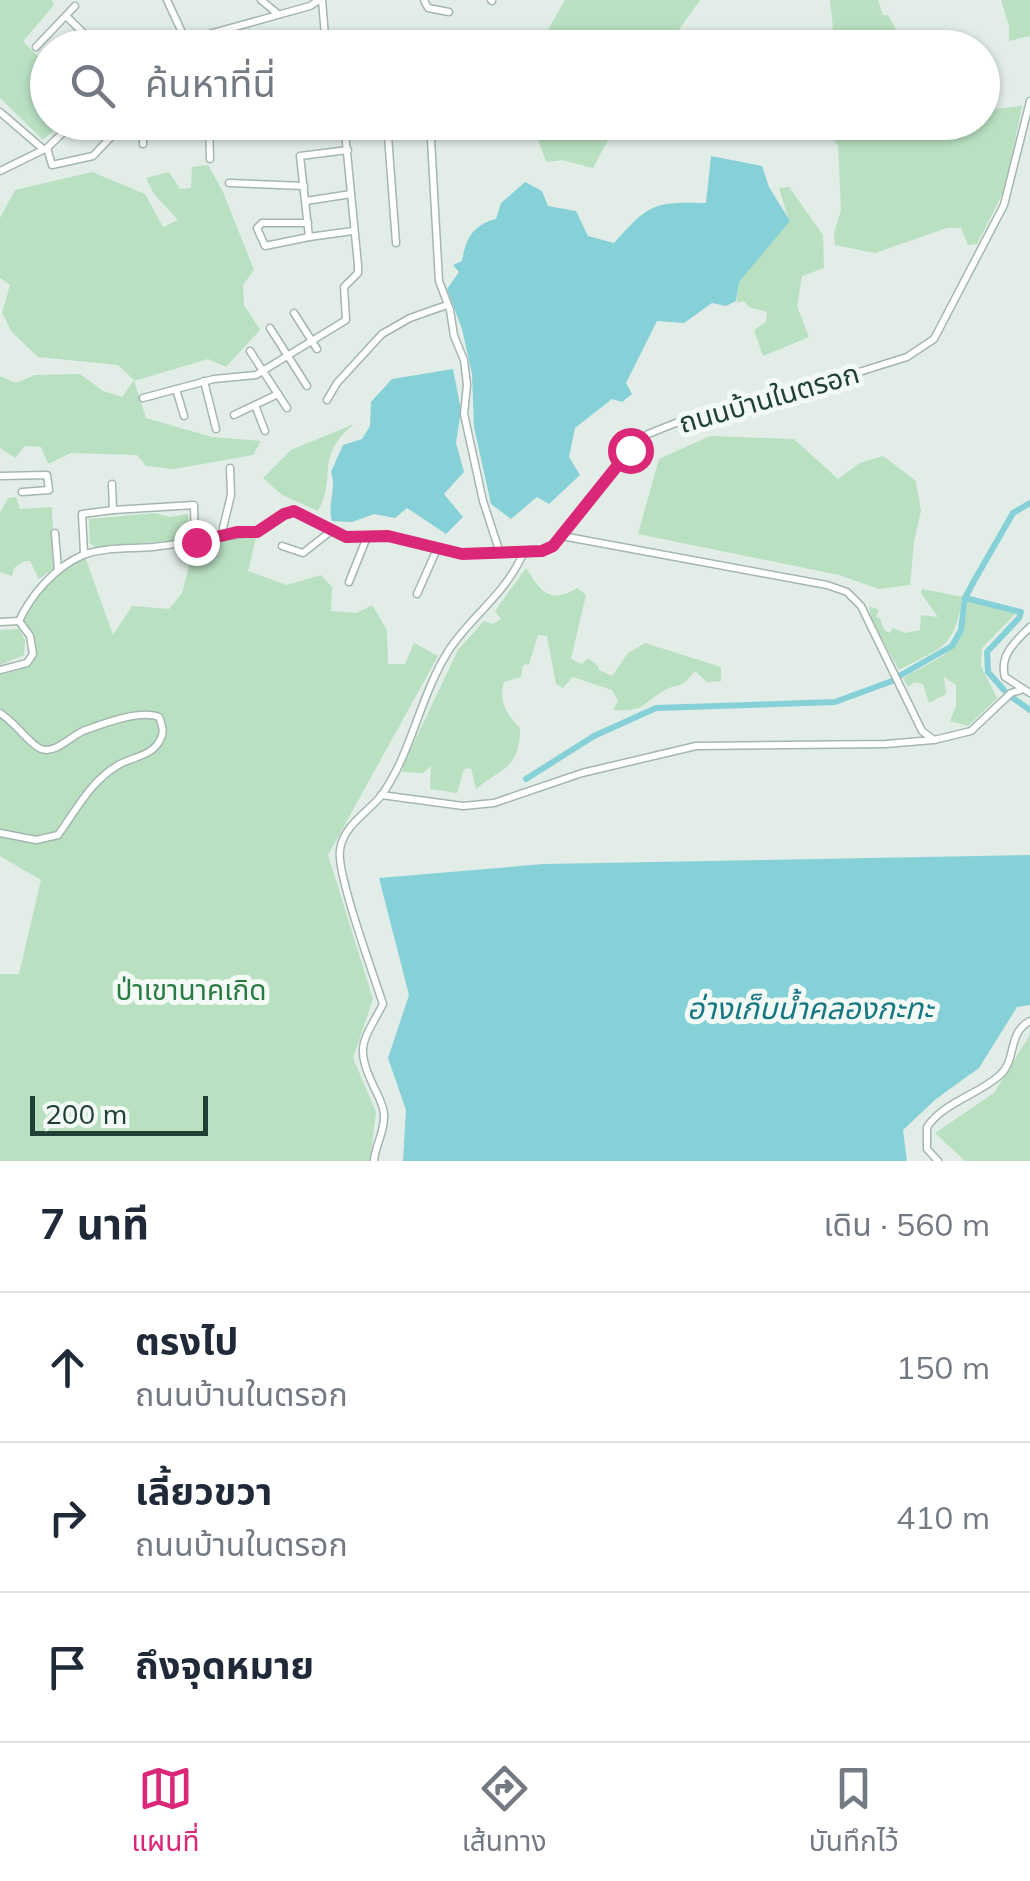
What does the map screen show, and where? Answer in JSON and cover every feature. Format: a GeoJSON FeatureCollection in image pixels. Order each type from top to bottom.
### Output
{"type":"FeatureCollection","features":[{"type":"Feature","properties":{"kind":"street"},"geometry":{"type":"LineString","coordinates":[[167,0],[181,30]]}},
{"type":"Feature","properties":{"kind":"street"},"geometry":{"type":"LineString","coordinates":[[261,0],[278,14]]}},
{"type":"Feature","properties":{"kind":"street"},"geometry":{"type":"LineString","coordinates":[[228,30],[321,0],[324,30]]}},
{"type":"Feature","properties":{"kind":"street"},"geometry":{"type":"LineString","coordinates":[[424,0],[428,8],[450,12]]}},
{"type":"Feature","properties":{"kind":"street"},"geometry":{"type":"LineString","coordinates":[[53,30],[75,6]]}},
{"type":"Feature","properties":{"kind":"street"},"geometry":{"type":"LineString","coordinates":[[66,16],[80,30]]}},
{"type":"Feature","properties":{"kind":"street","name":"ถนนบ้านในตรอก"},"geometry":{"type":"LineString","coordinates":[[18,621],[30,601],[58,572],[84,554],[257,532],[294,511],[346,537],[388,536],[462,554],[524,554],[553,546],[630,450],[648,434],[696,415],[789,394],[907,357],[929,344],[1007,197],[1030,101]]}},
{"type":"Feature","properties":{"kind":"street"},"geometry":{"type":"LineString","coordinates":[[0,112],[30,136]]}},
{"type":"Feature","properties":{"kind":"street"},"geometry":{"type":"LineString","coordinates":[[35,140],[45,148],[52,165],[92,156],[108,140]]}},
{"type":"Feature","properties":{"kind":"street"},"geometry":{"type":"LineString","coordinates":[[0,171],[54,140]]}},
{"type":"Feature","properties":{"kind":"street"},"geometry":{"type":"LineString","coordinates":[[142,140],[142,144]]}},
{"type":"Feature","properties":{"kind":"street"},"geometry":{"type":"LineString","coordinates":[[209,140],[210,159]]}},
{"type":"Feature","properties":{"kind":"street"},"geometry":{"type":"LineString","coordinates":[[143,398],[204,381],[263,372],[346,320],[344,287],[358,273],[347,140]]}},
{"type":"Feature","properties":{"kind":"street"},"geometry":{"type":"LineString","coordinates":[[388,140],[396,244]]}},
{"type":"Feature","properties":{"kind":"street"},"geometry":{"type":"LineString","coordinates":[[431,140],[439,281],[464,360],[464,414],[482,501],[500,554]]}},
{"type":"Feature","properties":{"kind":"street"},"geometry":{"type":"LineString","coordinates":[[309,237],[300,156],[348,150]]}},
{"type":"Feature","properties":{"kind":"street"},"geometry":{"type":"LineString","coordinates":[[229,184],[304,186]]}},
{"type":"Feature","properties":{"kind":"street"},"geometry":{"type":"LineString","coordinates":[[306,201],[351,194]]}},
{"type":"Feature","properties":{"kind":"street"},"geometry":{"type":"LineString","coordinates":[[308,222],[262,223],[257,228],[265,246],[353,231]]}},
{"type":"Feature","properties":{"kind":"street"},"geometry":{"type":"LineString","coordinates":[[327,400],[382,334],[447,304]]}},
{"type":"Feature","properties":{"kind":"street"},"geometry":{"type":"LineString","coordinates":[[294,313],[318,349]]}},
{"type":"Feature","properties":{"kind":"street"},"geometry":{"type":"LineString","coordinates":[[270,328],[307,386]]}},
{"type":"Feature","properties":{"kind":"street"},"geometry":{"type":"LineString","coordinates":[[250,351],[287,408]]}},
{"type":"Feature","properties":{"kind":"street"},"geometry":{"type":"LineString","coordinates":[[204,381],[216,429]]}},
{"type":"Feature","properties":{"kind":"street"},"geometry":{"type":"LineString","coordinates":[[176,389],[184,416]]}},
{"type":"Feature","properties":{"kind":"street"},"geometry":{"type":"LineString","coordinates":[[234,415],[278,394]]}},
{"type":"Feature","properties":{"kind":"street"},"geometry":{"type":"LineString","coordinates":[[255,406],[264,431]]}},
{"type":"Feature","properties":{"kind":"street"},"geometry":{"type":"LineString","coordinates":[[224,536],[222,528],[231,495],[230,468]]}},
{"type":"Feature","properties":{"kind":"street"},"geometry":{"type":"LineString","coordinates":[[0,476],[47,474],[49,490],[22,492]]}},
{"type":"Feature","properties":{"kind":"street"},"geometry":{"type":"LineString","coordinates":[[112,484],[113,510]]}},
{"type":"Feature","properties":{"kind":"street"},"geometry":{"type":"LineString","coordinates":[[84,554],[82,514],[113,510],[194,505],[196,542]]}},
{"type":"Feature","properties":{"kind":"street"},"geometry":{"type":"LineString","coordinates":[[282,546],[303,553],[330,531]]}},
{"type":"Feature","properties":{"kind":"street"},"geometry":{"type":"LineString","coordinates":[[56,533],[58,572]]}},
{"type":"Feature","properties":{"kind":"street"},"geometry":{"type":"LineString","coordinates":[[349,582],[367,536]]}},
{"type":"Feature","properties":{"kind":"street"},"geometry":{"type":"LineString","coordinates":[[561,536],[847,592],[868,619],[922,731],[934,740]]}},
{"type":"Feature","properties":{"kind":"street"},"geometry":{"type":"LineString","coordinates":[[418,594],[438,549]]}},
{"type":"Feature","properties":{"kind":"street"},"geometry":{"type":"LineString","coordinates":[[374,1161],[385,1110],[360,1057],[363,1040],[383,1004],[339,856],[346,834],[381,795],[450,648],[491,604],[524,554]]}},
{"type":"Feature","properties":{"kind":"street"},"geometry":{"type":"LineString","coordinates":[[0,622],[18,621],[30,636],[33,654],[27,662],[0,670]]}},
{"type":"Feature","properties":{"kind":"street"},"geometry":{"type":"LineString","coordinates":[[1026,691],[1005,677],[1002,666],[1009,648],[1030,627]]}},
{"type":"Feature","properties":{"kind":"street"},"geometry":{"type":"LineString","coordinates":[[381,795],[463,806],[494,803],[582,773],[696,746],[934,740],[972,731],[1011,694],[1026,691]]}},
{"type":"Feature","properties":{"kind":"street"},"geometry":{"type":"LineString","coordinates":[[0,713],[17,723],[42,750],[50,750],[83,732],[144,714],[155,714],[163,728],[153,750],[124,762],[97,782],[58,835],[36,840],[0,833]]}},
{"type":"Feature","properties":{"kind":"street"},"geometry":{"type":"LineString","coordinates":[[938,1161],[927,1149],[927,1126],[1002,1074],[1015,1035],[1030,1021]]}},
{"type":"Feature","properties":{"kind":"green space"},"geometry":{"type":"Polygon","coordinates":[[[0,0],[52,0],[54,5],[23,41],[30,48],[30,127],[0,98],[0,0]]]}},
{"type":"Feature","properties":{"kind":"green space"},"geometry":{"type":"Polygon","coordinates":[[[565,0],[700,0],[679,30],[548,30],[565,0]]]}},
{"type":"Feature","properties":{"kind":"green space"},"geometry":{"type":"Polygon","coordinates":[[[830,0],[878,0],[883,15],[888,15],[896,30],[832,30],[830,0]]]}},
{"type":"Feature","properties":{"kind":"green space"},"geometry":{"type":"Polygon","coordinates":[[[1001,0],[1030,0],[1030,36],[1009,41],[1001,0]]]}},
{"type":"Feature","properties":{"kind":"green space"},"geometry":{"type":"Polygon","coordinates":[[[1022,106],[1005,189],[977,244],[968,245],[961,228],[947,228],[875,253],[835,245],[834,233],[841,210],[838,146],[834,140],[1000,140],[1000,108],[1022,106]]]}},
{"type":"Feature","properties":{"kind":"green space"},"geometry":{"type":"Polygon","coordinates":[[[538,140],[608,140],[593,168],[562,160],[547,162],[538,140]]]}},
{"type":"Feature","properties":{"kind":"green space"},"geometry":{"type":"Polygon","coordinates":[[[208,165],[254,270],[243,285],[244,305],[260,330],[226,367],[208,359],[134,381],[146,418],[212,437],[261,441],[253,455],[174,469],[146,466],[137,455],[71,453],[48,464],[41,447],[25,446],[15,458],[0,448],[0,376],[16,383],[35,375],[80,374],[103,391],[122,397],[134,380],[118,365],[38,357],[12,332],[2,313],[10,285],[0,278],[0,218],[15,190],[92,172],[145,194],[163,227],[178,220],[154,194],[146,178],[169,172],[180,189],[191,188],[192,167],[208,165]]]}},
{"type":"Feature","properties":{"kind":"green space"},"geometry":{"type":"Polygon","coordinates":[[[789,187],[823,235],[824,268],[802,276],[797,306],[809,337],[763,356],[754,330],[766,322],[767,312],[749,307],[744,301],[737,303],[738,282],[789,221],[779,188],[789,187]]]}},
{"type":"Feature","properties":{"kind":"green space"},"geometry":{"type":"Polygon","coordinates":[[[354,424],[334,447],[318,511],[282,495],[263,478],[291,450],[354,424]]]}},
{"type":"Feature","properties":{"kind":"green space"},"geometry":{"type":"Polygon","coordinates":[[[710,436],[794,439],[838,479],[860,463],[883,456],[916,481],[921,511],[910,585],[879,589],[839,575],[638,534],[659,459],[710,436]]]}},
{"type":"Feature","properties":{"kind":"green space"},"geometry":{"type":"Polygon","coordinates":[[[16,497],[20,509],[52,507],[54,568],[39,579],[30,561],[14,568],[12,576],[0,572],[0,513],[8,498],[16,497]]]}},
{"type":"Feature","properties":{"kind":"green space"},"geometry":{"type":"Polygon","coordinates":[[[155,513],[170,517],[188,514],[189,539],[95,547],[90,543],[89,519],[155,513]]]}},
{"type":"Feature","properties":{"kind":"green space","name":"ป่าเขานาคเกิด"},"geometry":{"type":"Polygon","coordinates":[[[257,533],[248,571],[287,585],[321,575],[332,587],[331,611],[357,613],[372,605],[387,630],[388,664],[405,664],[414,643],[438,656],[328,855],[373,999],[353,1058],[376,1112],[370,1161],[0,1161],[0,974],[19,974],[41,880],[0,856],[0,670],[28,659],[31,641],[20,619],[29,601],[84,554],[113,635],[132,606],[169,609],[182,593],[195,542],[257,533]]]}},
{"type":"Feature","properties":{"kind":"green space"},"geometry":{"type":"Polygon","coordinates":[[[526,568],[547,593],[559,595],[577,588],[586,595],[571,659],[582,664],[588,658],[612,676],[628,653],[645,643],[721,667],[721,681],[707,682],[695,671],[685,682],[640,708],[613,710],[618,701],[612,690],[573,677],[563,688],[556,684],[547,636],[538,635],[521,677],[504,682],[502,689],[505,707],[520,728],[513,759],[476,789],[471,768],[464,769],[457,793],[430,789],[431,766],[423,773],[402,772],[404,763],[458,650],[484,621],[493,624],[501,619],[495,611],[526,568]]]}},
{"type":"Feature","properties":{"kind":"green space"},"geometry":{"type":"Polygon","coordinates":[[[922,589],[963,597],[959,615],[944,644],[899,670],[871,619],[869,606],[879,610],[876,617],[890,633],[893,628],[905,633],[920,630],[921,615],[938,617],[922,589]]]}},
{"type":"Feature","properties":{"kind":"green space"},"geometry":{"type":"Polygon","coordinates":[[[968,602],[1017,612],[982,648],[981,666],[997,698],[968,726],[950,721],[956,706],[956,685],[944,677],[946,694],[929,703],[923,684],[914,682],[908,687],[903,678],[941,657],[956,643],[968,602]]]}},
{"type":"Feature","properties":{"kind":"green space"},"geometry":{"type":"Polygon","coordinates":[[[19,629],[25,640],[24,655],[0,665],[0,630],[19,629]]]}},
{"type":"Feature","properties":{"kind":"green space"},"geometry":{"type":"Polygon","coordinates":[[[1030,1035],[1030,1161],[965,1161],[935,1133],[994,1093],[1030,1035]]]}},
{"type":"Feature","properties":{"kind":"water"},"geometry":{"type":"Polygon","coordinates":[[[711,156],[762,166],[769,187],[790,221],[739,282],[736,301],[726,306],[712,303],[684,323],[657,321],[626,383],[632,394],[622,402],[612,399],[575,428],[569,457],[580,475],[549,504],[537,497],[511,519],[491,504],[474,427],[472,374],[462,329],[447,289],[459,272],[453,265],[462,261],[472,234],[496,219],[501,203],[525,182],[542,191],[548,206],[576,211],[588,236],[614,243],[654,208],[674,203],[706,203],[711,156]]]}},
{"type":"Feature","properties":{"kind":"water"},"geometry":{"type":"Polygon","coordinates":[[[453,369],[461,410],[456,443],[464,472],[444,494],[463,517],[446,534],[407,508],[395,518],[374,514],[352,522],[332,521],[331,472],[343,445],[362,439],[370,426],[371,402],[392,379],[453,369]]]}},
{"type":"Feature","properties":{"kind":"water","name":"อ่างเก็บน้ำคลองกะทะ"},"geometry":{"type":"Polygon","coordinates":[[[1030,855],[1030,1005],[1017,1007],[979,1068],[936,1099],[903,1130],[907,1161],[403,1161],[406,1110],[388,1058],[409,995],[379,878],[544,864],[1030,855]]]}},
{"type":"Feature","properties":{"kind":"waterway"},"geometry":{"type":"LineString","coordinates":[[901,675],[952,646],[961,630],[965,598],[974,581],[1013,513],[1030,503]]}},
{"type":"Feature","properties":{"kind":"waterway"},"geometry":{"type":"LineString","coordinates":[[965,598],[1021,612],[987,652],[988,672],[1004,690]]}},
{"type":"Feature","properties":{"kind":"waterway"},"geometry":{"type":"LineString","coordinates":[[526,779],[594,736],[656,708],[835,702],[892,681]]}},
{"type":"Feature","properties":{"kind":"waterway"},"geometry":{"type":"LineString","coordinates":[[1013,698],[1030,710]]}},
{"type":"Feature","properties":{"kind":"route"},"geometry":{"type":"LineString","coordinates":[[196,542],[237,532],[257,532],[294,511],[346,537],[388,536],[462,554],[542,551],[553,546],[630,450]]}}]}
